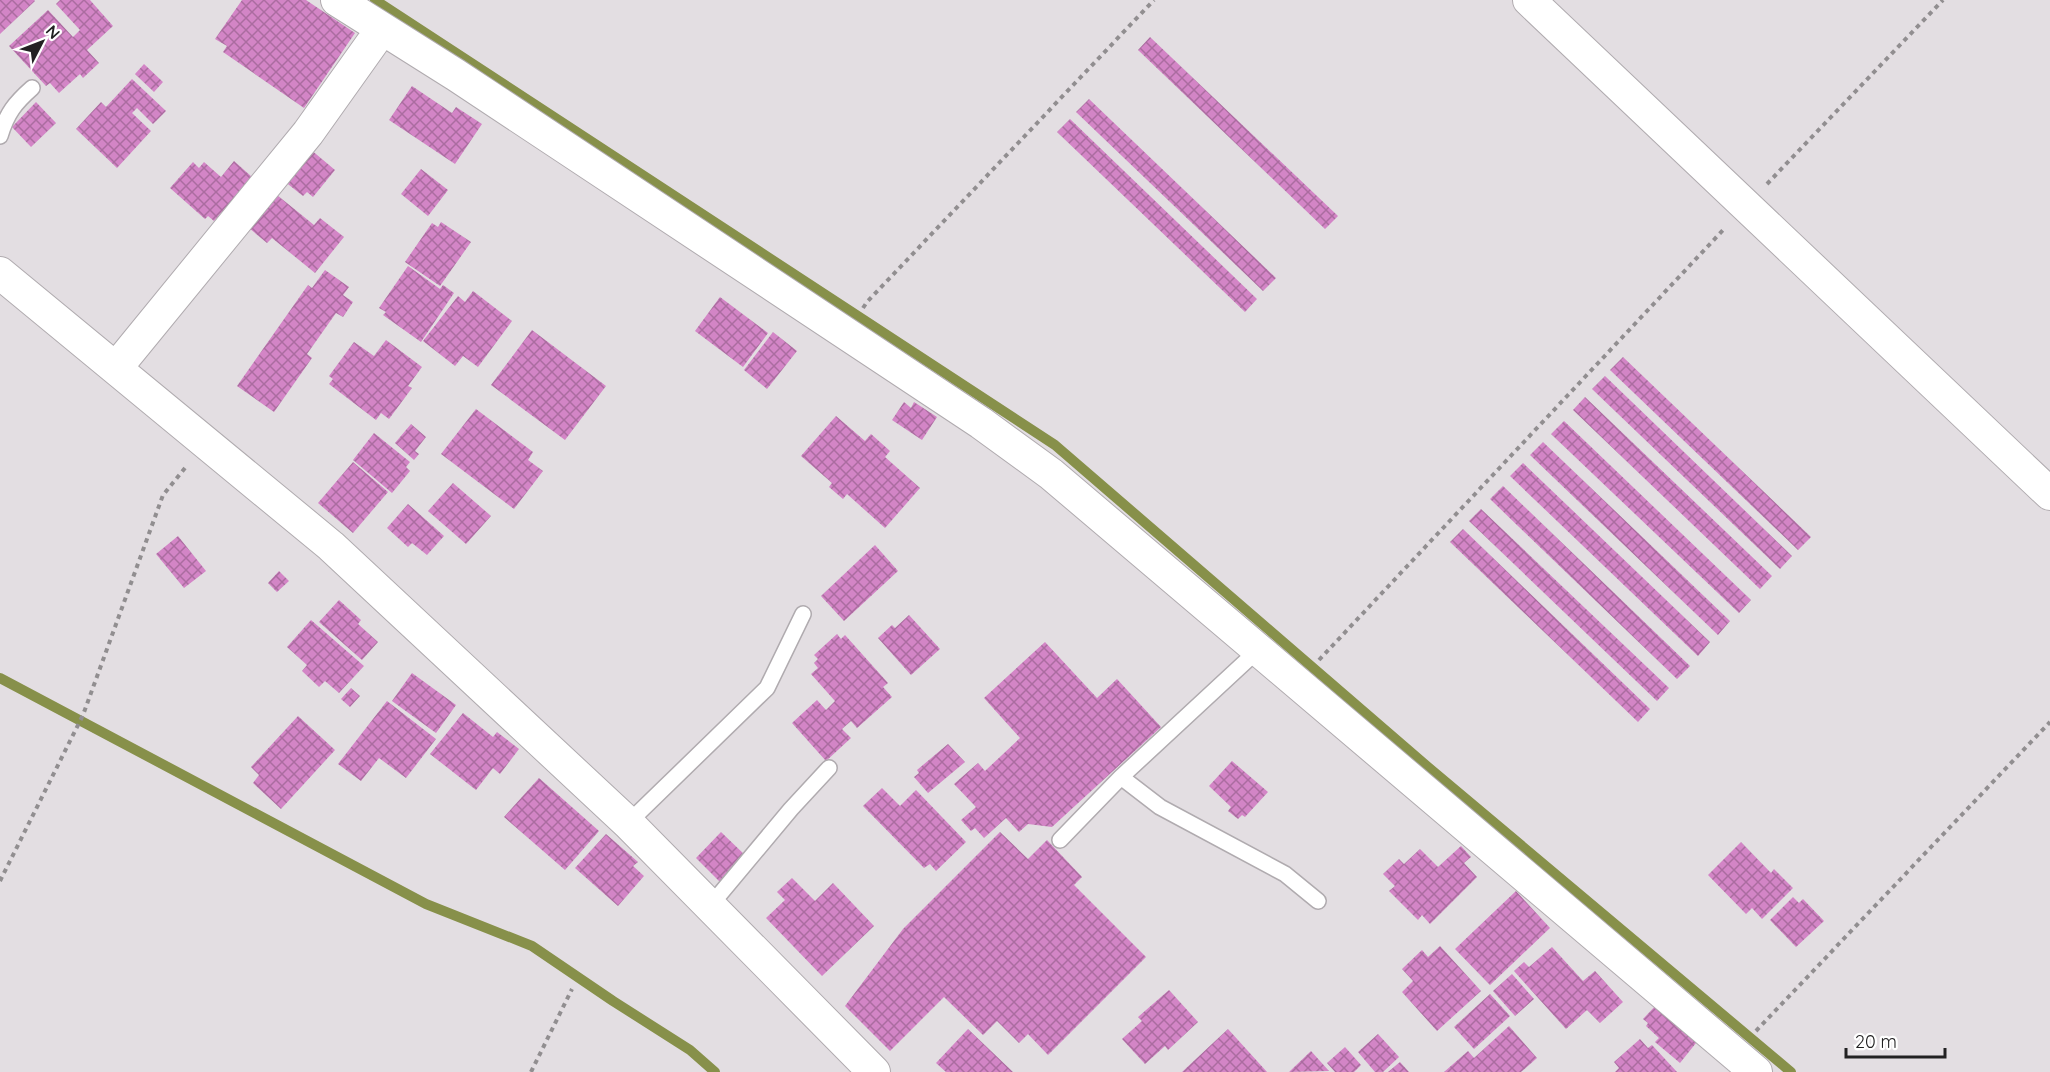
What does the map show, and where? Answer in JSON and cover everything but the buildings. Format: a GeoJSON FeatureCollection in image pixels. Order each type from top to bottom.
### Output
{"type":"FeatureCollection","features":[{"type":"Feature","properties":{"kind":"street"},"geometry":{"type":"LineString","coordinates":[[337,0],[456,75],[981,423],[1051,474],[1257,651],[1298,682],[1738,1066]]}},
{"type":"Feature","properties":{"kind":"street"},"geometry":{"type":"LineString","coordinates":[[1529,0],[2050,494]]}},
{"type":"Feature","properties":{"kind":"street"},"geometry":{"type":"LineString","coordinates":[[116,368],[308,133],[382,29]]}},
{"type":"Feature","properties":{"kind":"street"},"geometry":{"type":"LineString","coordinates":[[0,273],[331,546],[628,823],[873,1072]]}},
{"type":"Feature","properties":{"kind":"lane"},"geometry":{"type":"LineString","coordinates":[[0,136],[5,120],[15,104],[32,88]]}},
{"type":"Feature","properties":{"kind":"lane"},"geometry":{"type":"LineString","coordinates":[[628,823],[767,688],[803,614]]}},
{"type":"Feature","properties":{"kind":"lane"},"geometry":{"type":"LineString","coordinates":[[1060,840],[1121,777],[1257,651]]}},
{"type":"Feature","properties":{"kind":"lane"},"geometry":{"type":"LineString","coordinates":[[710,906],[791,809],[829,768]]}},
{"type":"Feature","properties":{"kind":"lane"},"geometry":{"type":"LineString","coordinates":[[1121,777],[1160,807],[1285,874],[1318,901]]}},
{"type":"Feature","properties":{"kind":"path"},"geometry":{"type":"LineString","coordinates":[[848,335],[867,302],[1154,0]]}},
{"type":"Feature","properties":{"kind":"path"},"geometry":{"type":"LineString","coordinates":[[1298,682],[1943,0]]}},
{"type":"Feature","properties":{"kind":"path"},"geometry":{"type":"LineString","coordinates":[[0,881],[83,715],[163,495],[206,442]]}},
{"type":"Feature","properties":{"kind":"path"},"geometry":{"type":"LineString","coordinates":[[1738,1066],[2050,722]]}},
{"type":"Feature","properties":{"kind":"path"},"geometry":{"type":"LineString","coordinates":[[531,1072],[572,989]]}},
{"type":"Feature","properties":{"kind":"waterway"},"geometry":{"type":"LineString","coordinates":[[375,0],[1055,445],[1428,767],[1791,1072]]}},
{"type":"Feature","properties":{"kind":"waterway"},"geometry":{"type":"LineString","coordinates":[[0,678],[426,904],[532,946],[690,1050],[715,1072]]}}]}
